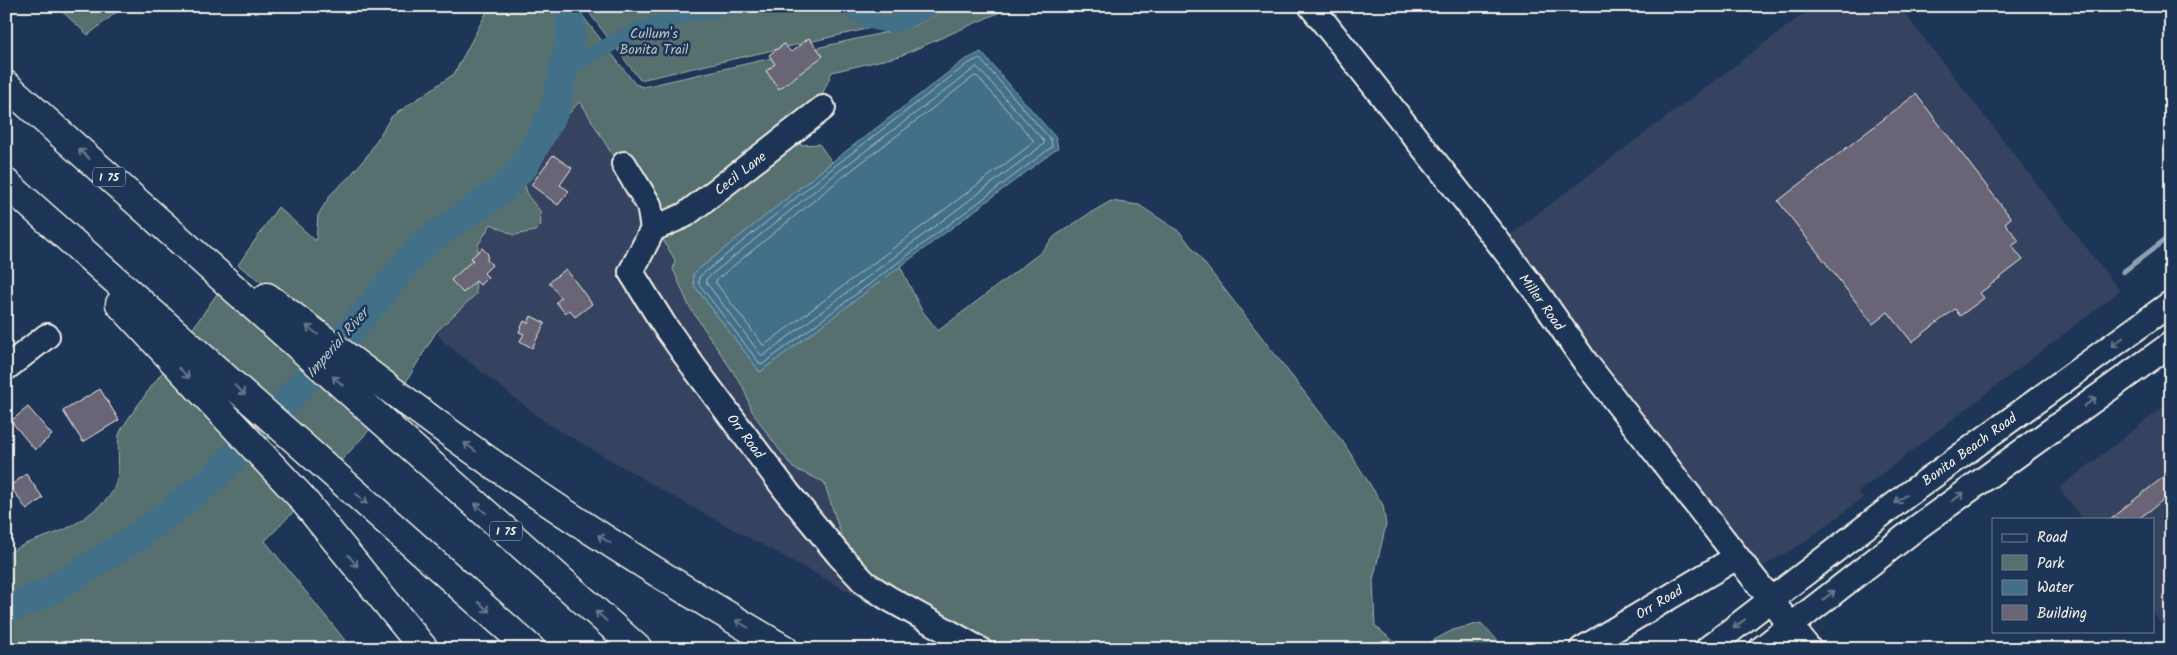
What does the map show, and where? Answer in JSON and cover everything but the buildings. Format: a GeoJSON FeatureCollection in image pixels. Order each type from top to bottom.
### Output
{"type":"FeatureCollection","features":[{"type":"Feature","properties":{"kind":"highway","name":"I 75"},"geometry":{"type":"LineString","coordinates":[[6,85],[112,179],[216,265],[374,414],[638,649]]}},
{"type":"Feature","properties":{"kind":"highway"},"geometry":{"type":"LineString","coordinates":[[6,183],[38,211],[157,330],[300,496],[424,649]]}},
{"type":"Feature","properties":{"kind":"highway"},"geometry":{"type":"LineString","coordinates":[[216,265],[393,390],[494,465],[598,535],[784,649]]}},
{"type":"Feature","properties":{"kind":"highway"},"geometry":{"type":"LineString","coordinates":[[157,330],[326,466],[531,649]]}},
{"type":"Feature","properties":{"kind":"street","name":"Miller Road"},"geometry":{"type":"LineString","coordinates":[[1311,6],[1496,239],[1539,295],[1586,363],[1809,649]]}},
{"type":"Feature","properties":{"kind":"street","name":"Cecil Lane"},"geometry":{"type":"LineString","coordinates":[[653,229],[685,215],[822,108]]}},
{"type":"Feature","properties":{"kind":"street"},"geometry":{"type":"LineString","coordinates":[[624,164],[649,205],[653,229]]}},
{"type":"Feature","properties":{"kind":"street","name":"Orr Road"},"geometry":{"type":"LineString","coordinates":[[653,229],[631,272],[664,325],[788,493],[839,555],[865,583],[979,649]]}},
{"type":"Feature","properties":{"kind":"street","name":"Bonita Beach Road"},"geometry":{"type":"LineString","coordinates":[[1707,649],[1907,495],[2141,325],[2168,312]]}},
{"type":"Feature","properties":{"kind":"street"},"geometry":{"type":"LineString","coordinates":[[1761,649],[1983,478],[2168,353],[2141,325]]}},
{"type":"Feature","properties":{"kind":"street"},"geometry":{"type":"LineString","coordinates":[[6,368],[47,336]]}},
{"type":"Feature","properties":{"kind":"street","name":"Orr Road"},"geometry":{"type":"LineString","coordinates":[[1582,649],[1737,557]]}},
{"type":"Feature","properties":{"kind":"shaded area"},"geometry":{"type":"Polygon","coordinates":[[[1814,6],[1899,6],[2120,291],[1857,493],[1864,497],[1803,543],[1758,569],[1500,242],[1814,6]]]}},
{"type":"Feature","properties":{"kind":"shaded area"},"geometry":{"type":"Polygon","coordinates":[[[580,101],[675,260],[673,269],[689,306],[743,387],[752,411],[793,468],[824,482],[862,599],[681,501],[545,422],[444,342],[436,332],[476,294],[475,269],[478,245],[491,224],[514,235],[540,211],[528,196],[524,182],[530,166],[552,142],[564,119],[580,101]]]}},
{"type":"Feature","properties":{"kind":"shaded area"},"geometry":{"type":"Polygon","coordinates":[[[2171,401],[2171,637],[2154,614],[2154,518],[2081,518],[2059,488],[2171,401]]]}},
{"type":"Feature","properties":{"kind":"green space"},"geometry":{"type":"Polygon","coordinates":[[[56,6],[124,6],[88,35],[56,6]]]}},
{"type":"Feature","properties":{"kind":"green space"},"geometry":{"type":"Polygon","coordinates":[[[490,6],[575,6],[635,84],[643,87],[914,26],[952,6],[1014,6],[900,56],[832,72],[800,145],[819,144],[832,162],[693,274],[694,285],[760,372],[900,266],[921,309],[938,331],[1040,253],[1055,236],[1090,213],[1111,201],[1139,205],[1180,232],[1343,442],[1383,505],[1386,525],[1373,580],[1375,626],[1403,649],[952,649],[862,599],[824,482],[793,468],[752,411],[743,387],[689,306],[673,269],[675,260],[580,101],[564,119],[552,142],[530,166],[524,182],[528,196],[540,211],[541,225],[535,231],[514,235],[491,224],[478,245],[475,269],[476,294],[436,332],[403,387],[238,265],[278,207],[316,241],[318,215],[331,194],[367,156],[391,117],[454,74],[490,6]]]}},
{"type":"Feature","properties":{"kind":"green space","name":"Cullum's Bonita Trail"},"geometry":{"type":"Polygon","coordinates":[[[584,6],[936,6],[911,19],[640,80],[584,6]]]}},
{"type":"Feature","properties":{"kind":"green space"},"geometry":{"type":"Polygon","coordinates":[[[221,288],[374,425],[337,465],[189,334],[221,288]]]}},
{"type":"Feature","properties":{"kind":"green space"},"geometry":{"type":"Polygon","coordinates":[[[167,366],[299,506],[265,541],[352,649],[6,649],[6,555],[26,544],[72,526],[103,503],[110,495],[117,479],[118,444],[121,430],[167,366]]]}},
{"type":"Feature","properties":{"kind":"green space"},"geometry":{"type":"Polygon","coordinates":[[[1481,623],[1506,649],[1417,649],[1453,630],[1481,623]]]}},
{"type":"Feature","properties":{"kind":"water"},"geometry":{"type":"Polygon","coordinates":[[[981,52],[1056,138],[1058,148],[760,372],[694,285],[693,274],[832,162],[963,61],[981,52]]]}},
{"type":"Feature","properties":{"kind":"waterway","name":"Imperial River"},"geometry":{"type":"LineString","coordinates":[[6,610],[50,591],[137,537],[210,481],[276,413],[356,324],[422,245],[503,189],[524,166],[555,110],[571,33],[568,6]]}},
{"type":"Feature","properties":{"kind":"waterway"},"geometry":{"type":"LineString","coordinates":[[563,71],[627,35],[686,14],[742,6]]}},
{"type":"Feature","properties":{"kind":"waterway"},"geometry":{"type":"LineString","coordinates":[[842,6],[874,22],[885,24],[908,20],[935,6]]}},
{"type":"Feature","properties":{"kind":"waterway"},"geometry":{"type":"LineString","coordinates":[[2123,272],[2171,235]]}}]}
